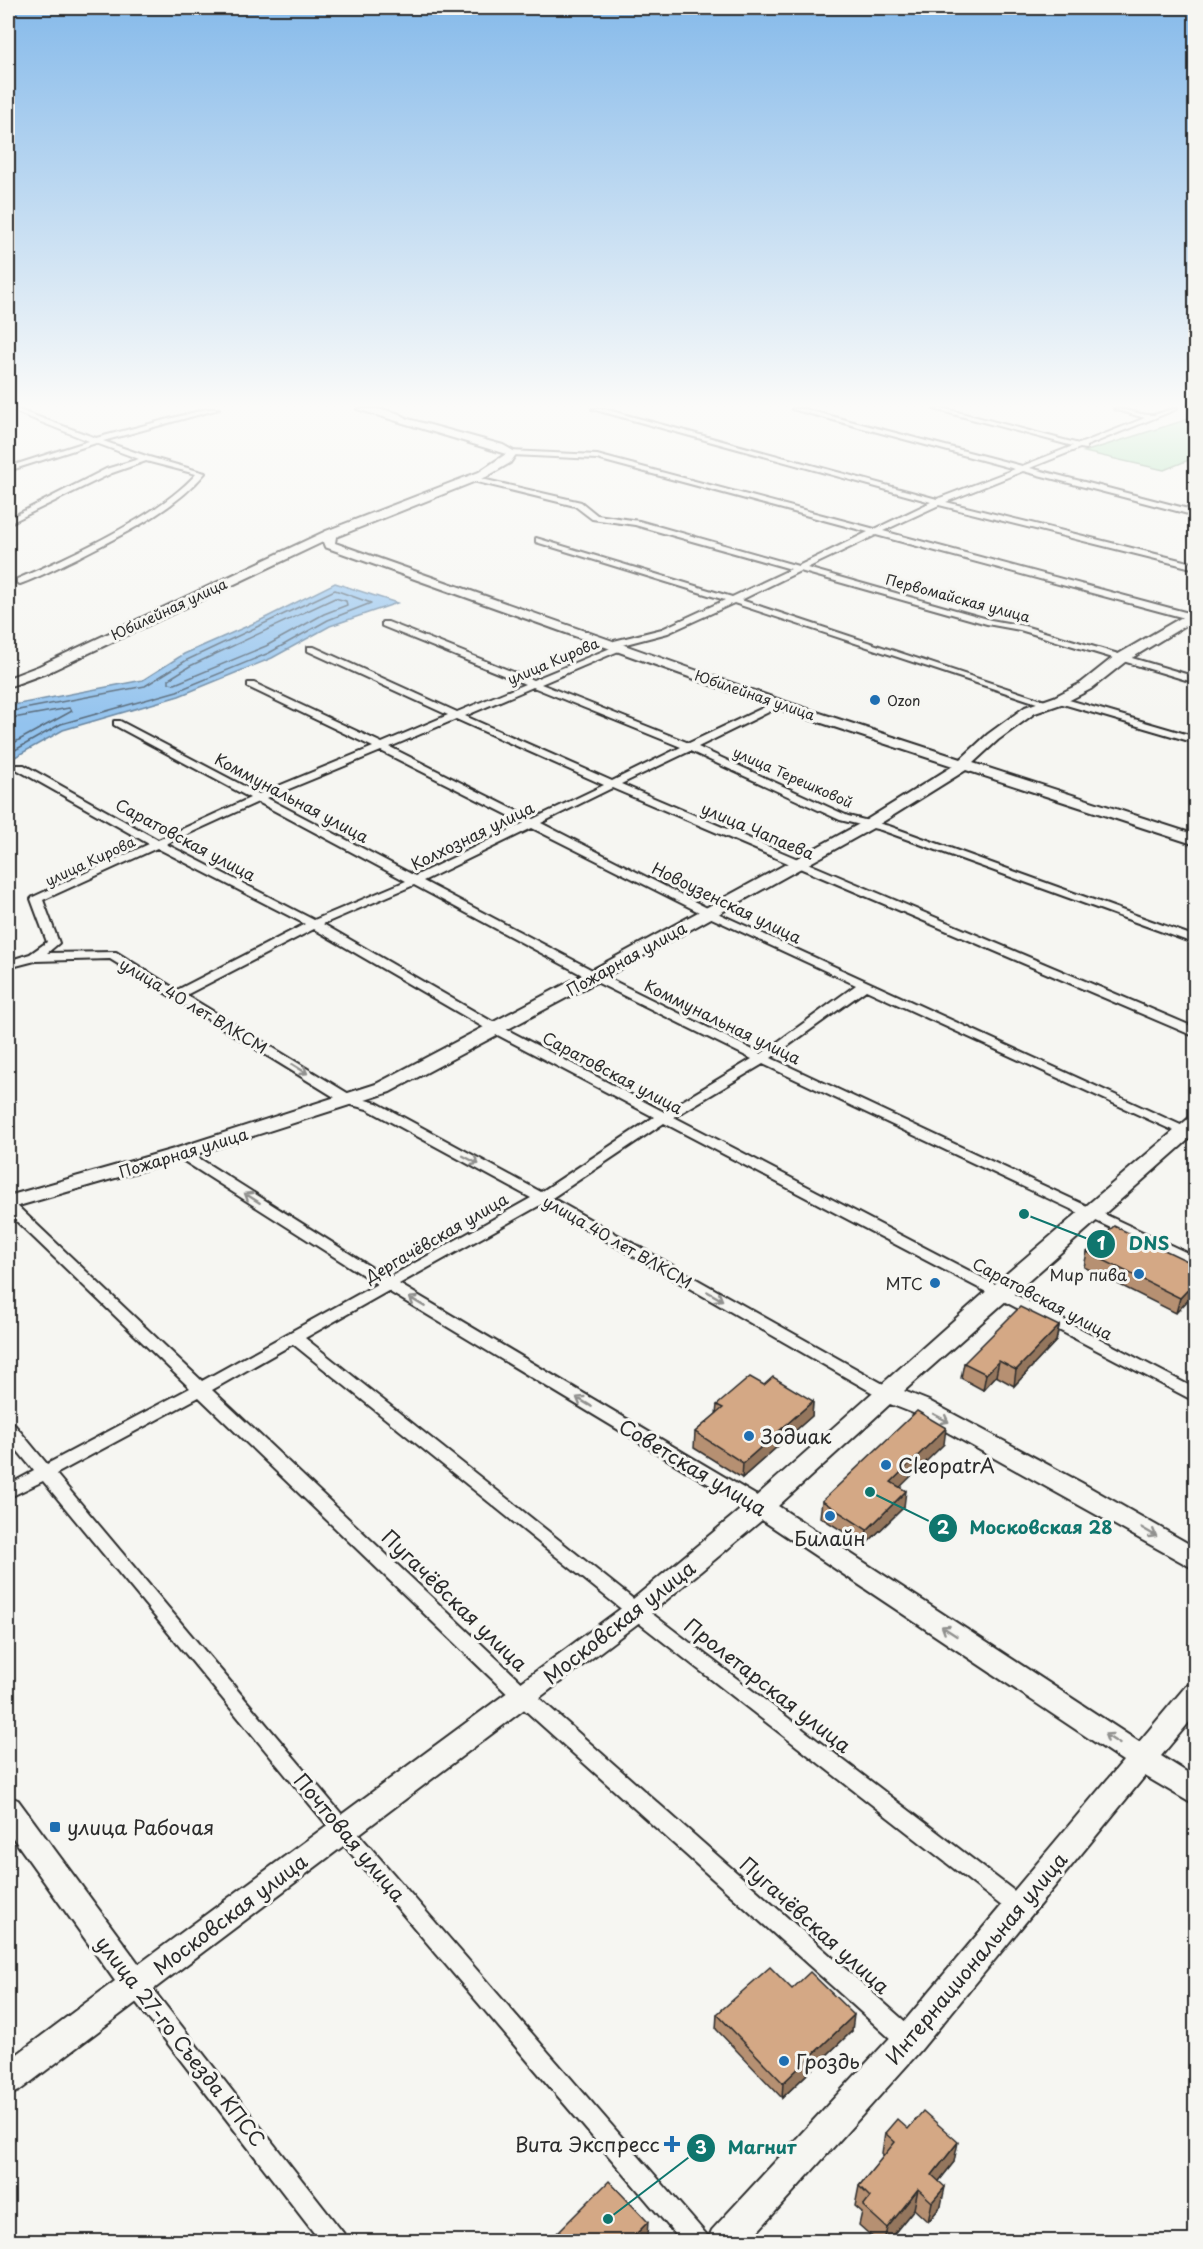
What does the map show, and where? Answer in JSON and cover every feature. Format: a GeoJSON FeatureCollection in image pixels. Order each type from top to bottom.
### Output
{"type":"FeatureCollection","features":[{"type":"Feature","properties":{"kind":"street"},"geometry":{"type":"LineString","coordinates":[[8,522],[24,514]]}},
{"type":"Feature","properties":{"kind":"street"},"geometry":{"type":"LineString","coordinates":[[20,581],[51,569],[147,514]]}},
{"type":"Feature","properties":{"kind":"street","name":"Юбилейная улица"},"geometry":{"type":"LineString","coordinates":[[8,683],[44,669],[330,533],[379,514]]}},
{"type":"Feature","properties":{"kind":"street","name":"Первомайская улица"},"geometry":{"type":"LineString","coordinates":[[591,514],[595,517],[636,523],[990,622],[1021,628],[1196,680]]}},
{"type":"Feature","properties":{"kind":"street"},"geometry":{"type":"LineString","coordinates":[[808,514],[1194,616]]}},
{"type":"Feature","properties":{"kind":"street","name":"улица Кирова"},"geometry":{"type":"LineString","coordinates":[[34,957],[53,943],[37,899],[260,798],[618,648],[617,643],[664,631],[913,514]]}},
{"type":"Feature","properties":{"kind":"street"},"geometry":{"type":"LineString","coordinates":[[985,514],[1196,567]]}},
{"type":"Feature","properties":{"kind":"street","name":"Юбилейная улица"},"geometry":{"type":"LineString","coordinates":[[330,533],[329,545],[618,648],[778,704],[966,763],[1196,840]]}},
{"type":"Feature","properties":{"kind":"street"},"geometry":{"type":"LineString","coordinates":[[539,540],[1054,702],[1196,740]]}},
{"type":"Feature","properties":{"kind":"street","name":"Пожарная улица"},"geometry":{"type":"LineString","coordinates":[[8,1204],[181,1153],[383,1088],[594,976],[868,825],[966,763],[993,737],[1030,710],[1054,702],[1086,686],[1120,659],[1194,616]]}},
{"type":"Feature","properties":{"kind":"street","name":"улица Терешковой"},"geometry":{"type":"LineString","coordinates":[[385,624],[690,747],[844,818],[885,828],[1196,941]]}},
{"type":"Feature","properties":{"kind":"street","name":"улица Чапаева"},"geometry":{"type":"LineString","coordinates":[[311,649],[456,717],[1196,1033]]}},
{"type":"Feature","properties":{"kind":"street","name":"Новоузенская улица"},"geometry":{"type":"LineString","coordinates":[[251,685],[382,747],[709,913],[1192,1130]]}},
{"type":"Feature","properties":{"kind":"street","name":"Колхозная улица"},"geometry":{"type":"LineString","coordinates":[[178,994],[314,924],[414,881],[778,704]]}},
{"type":"Feature","properties":{"kind":"street","name":"Коммунальная улица"},"geometry":{"type":"LineString","coordinates":[[117,723],[594,976],[762,1059],[1196,1263]]}},
{"type":"Feature","properties":{"kind":"street","name":"Саратовская улица"},"geometry":{"type":"LineString","coordinates":[[20,767],[157,844],[314,924],[494,1028],[1196,1396]]}},
{"type":"Feature","properties":{"kind":"street","name":"улица 40 лет ВЛКСМ"},"geometry":{"type":"LineString","coordinates":[[8,965],[34,957],[112,955],[349,1100],[372,1106],[542,1198],[888,1394],[921,1407],[1063,1483],[1196,1560]]}},
{"type":"Feature","properties":{"kind":"street","name":"Дергачёвская улица"},"geometry":{"type":"LineString","coordinates":[[8,1492],[201,1389],[542,1198],[664,1117],[762,1059],[865,985]]}},
{"type":"Feature","properties":{"kind":"street","name":"Московская улица"},"geometry":{"type":"LineString","coordinates":[[8,2080],[524,1697],[636,1611],[761,1507],[1089,1214],[1192,1130]]}},
{"type":"Feature","properties":{"kind":"street","name":"Советская улица"},"geometry":{"type":"LineString","coordinates":[[181,1153],[389,1285],[761,1507],[1196,1794]]}},
{"type":"Feature","properties":{"kind":"street","name":"Пугачёвская улица"},"geometry":{"type":"LineString","coordinates":[[8,1204],[524,1697],[909,2040]]}},
{"type":"Feature","properties":{"kind":"street","name":"Пролетарская улица"},"geometry":{"type":"LineString","coordinates":[[294,1337],[636,1611],[1019,1907]]}},
{"type":"Feature","properties":{"kind":"street","name":"Почтовая улица"},"geometry":{"type":"LineString","coordinates":[[8,1428],[343,1830],[698,2241]]}},
{"type":"Feature","properties":{"kind":"street","name":"Интернациональная улица"},"geometry":{"type":"LineString","coordinates":[[724,2241],[909,2040],[1196,1694]]}},
{"type":"Feature","properties":{"kind":"street","name":"улица 27-го Съезда КПСС"},"geometry":{"type":"LineString","coordinates":[[8,1809],[136,1985],[336,2241]]}},
{"type":"Feature","properties":{"kind":"water"},"geometry":{"type":"Polygon","coordinates":[[[335,583],[397,603],[330,626],[272,658],[179,696],[63,730],[8,761],[8,706],[143,680],[184,654],[259,621],[335,583]]]}},
{"type":"Feature","properties":{"kind":"building"},"geometry":{"type":"Polygon","coordinates":[[[1114,1226],[1196,1265],[1196,1281],[1180,1298],[1087,1252],[1114,1226]]]}},
{"type":"Feature","properties":{"kind":"building"},"geometry":{"type":"Polygon","coordinates":[[[1020,1307],[1059,1326],[1016,1370],[999,1361],[986,1374],[964,1363],[1020,1307]]]}},
{"type":"Feature","properties":{"kind":"building","name":"Зодиак"},"geometry":{"type":"Polygon","coordinates":[[[750,1377],[764,1385],[773,1377],[813,1401],[743,1463],[695,1432],[723,1408],[717,1405],[750,1377]]]}},
{"type":"Feature","properties":{"kind":"building"},"geometry":{"type":"Polygon","coordinates":[[[917,1411],[946,1428],[891,1482],[906,1491],[867,1530],[822,1501],[917,1411]]]}},
{"type":"Feature","properties":{"kind":"building","name":"Гроздь"},"geometry":{"type":"Polygon","coordinates":[[[770,1967],[792,1989],[810,1972],[854,2015],[783,2083],[717,2014],[770,1967]]]}},
{"type":"Feature","properties":{"kind":"building"},"geometry":{"type":"Polygon","coordinates":[[[923,2111],[958,2142],[932,2175],[945,2187],[932,2202],[918,2189],[887,2228],[863,2206],[870,2197],[859,2186],[895,2142],[885,2133],[897,2119],[908,2129],[923,2111]]]}},
{"type":"Feature","properties":{"kind":"building"},"geometry":{"type":"Polygon","coordinates":[[[609,2181],[648,2222],[629,2241],[549,2241],[609,2181]]]}},
{"type":"Feature","properties":{"kind":"place","name":"Ozon"},"geometry":{"type":"Point","coordinates":[875,700]}},
{"type":"Feature","properties":{"kind":"place","name":"DNS"},"geometry":{"type":"Point","coordinates":[1024,1214]}},
{"type":"Feature","properties":{"kind":"place","name":"Мир пива"},"geometry":{"type":"Point","coordinates":[1139,1274]}},
{"type":"Feature","properties":{"kind":"place","name":"МТС"},"geometry":{"type":"Point","coordinates":[935,1283]}},
{"type":"Feature","properties":{"kind":"place","name":"Зодиак"},"geometry":{"type":"Point","coordinates":[749,1436]}},
{"type":"Feature","properties":{"kind":"place","name":"CleopatrA"},"geometry":{"type":"Point","coordinates":[886,1465]}},
{"type":"Feature","properties":{"kind":"place","name":"Московская 28"},"geometry":{"type":"Point","coordinates":[870,1492]}},
{"type":"Feature","properties":{"kind":"place","name":"Билайн"},"geometry":{"type":"Point","coordinates":[830,1516]}},
{"type":"Feature","properties":{"kind":"place","name":"улица Рабочая"},"geometry":{"type":"Point","coordinates":[55,1827]}},
{"type":"Feature","properties":{"kind":"place","name":"Гроздь"},"geometry":{"type":"Point","coordinates":[784,2061]}},
{"type":"Feature","properties":{"kind":"place","name":"Вита Экспресс"},"geometry":{"type":"Point","coordinates":[672,2144]}},
{"type":"Feature","properties":{"kind":"place","name":"Магнит"},"geometry":{"type":"Point","coordinates":[608,2219]}}]}
